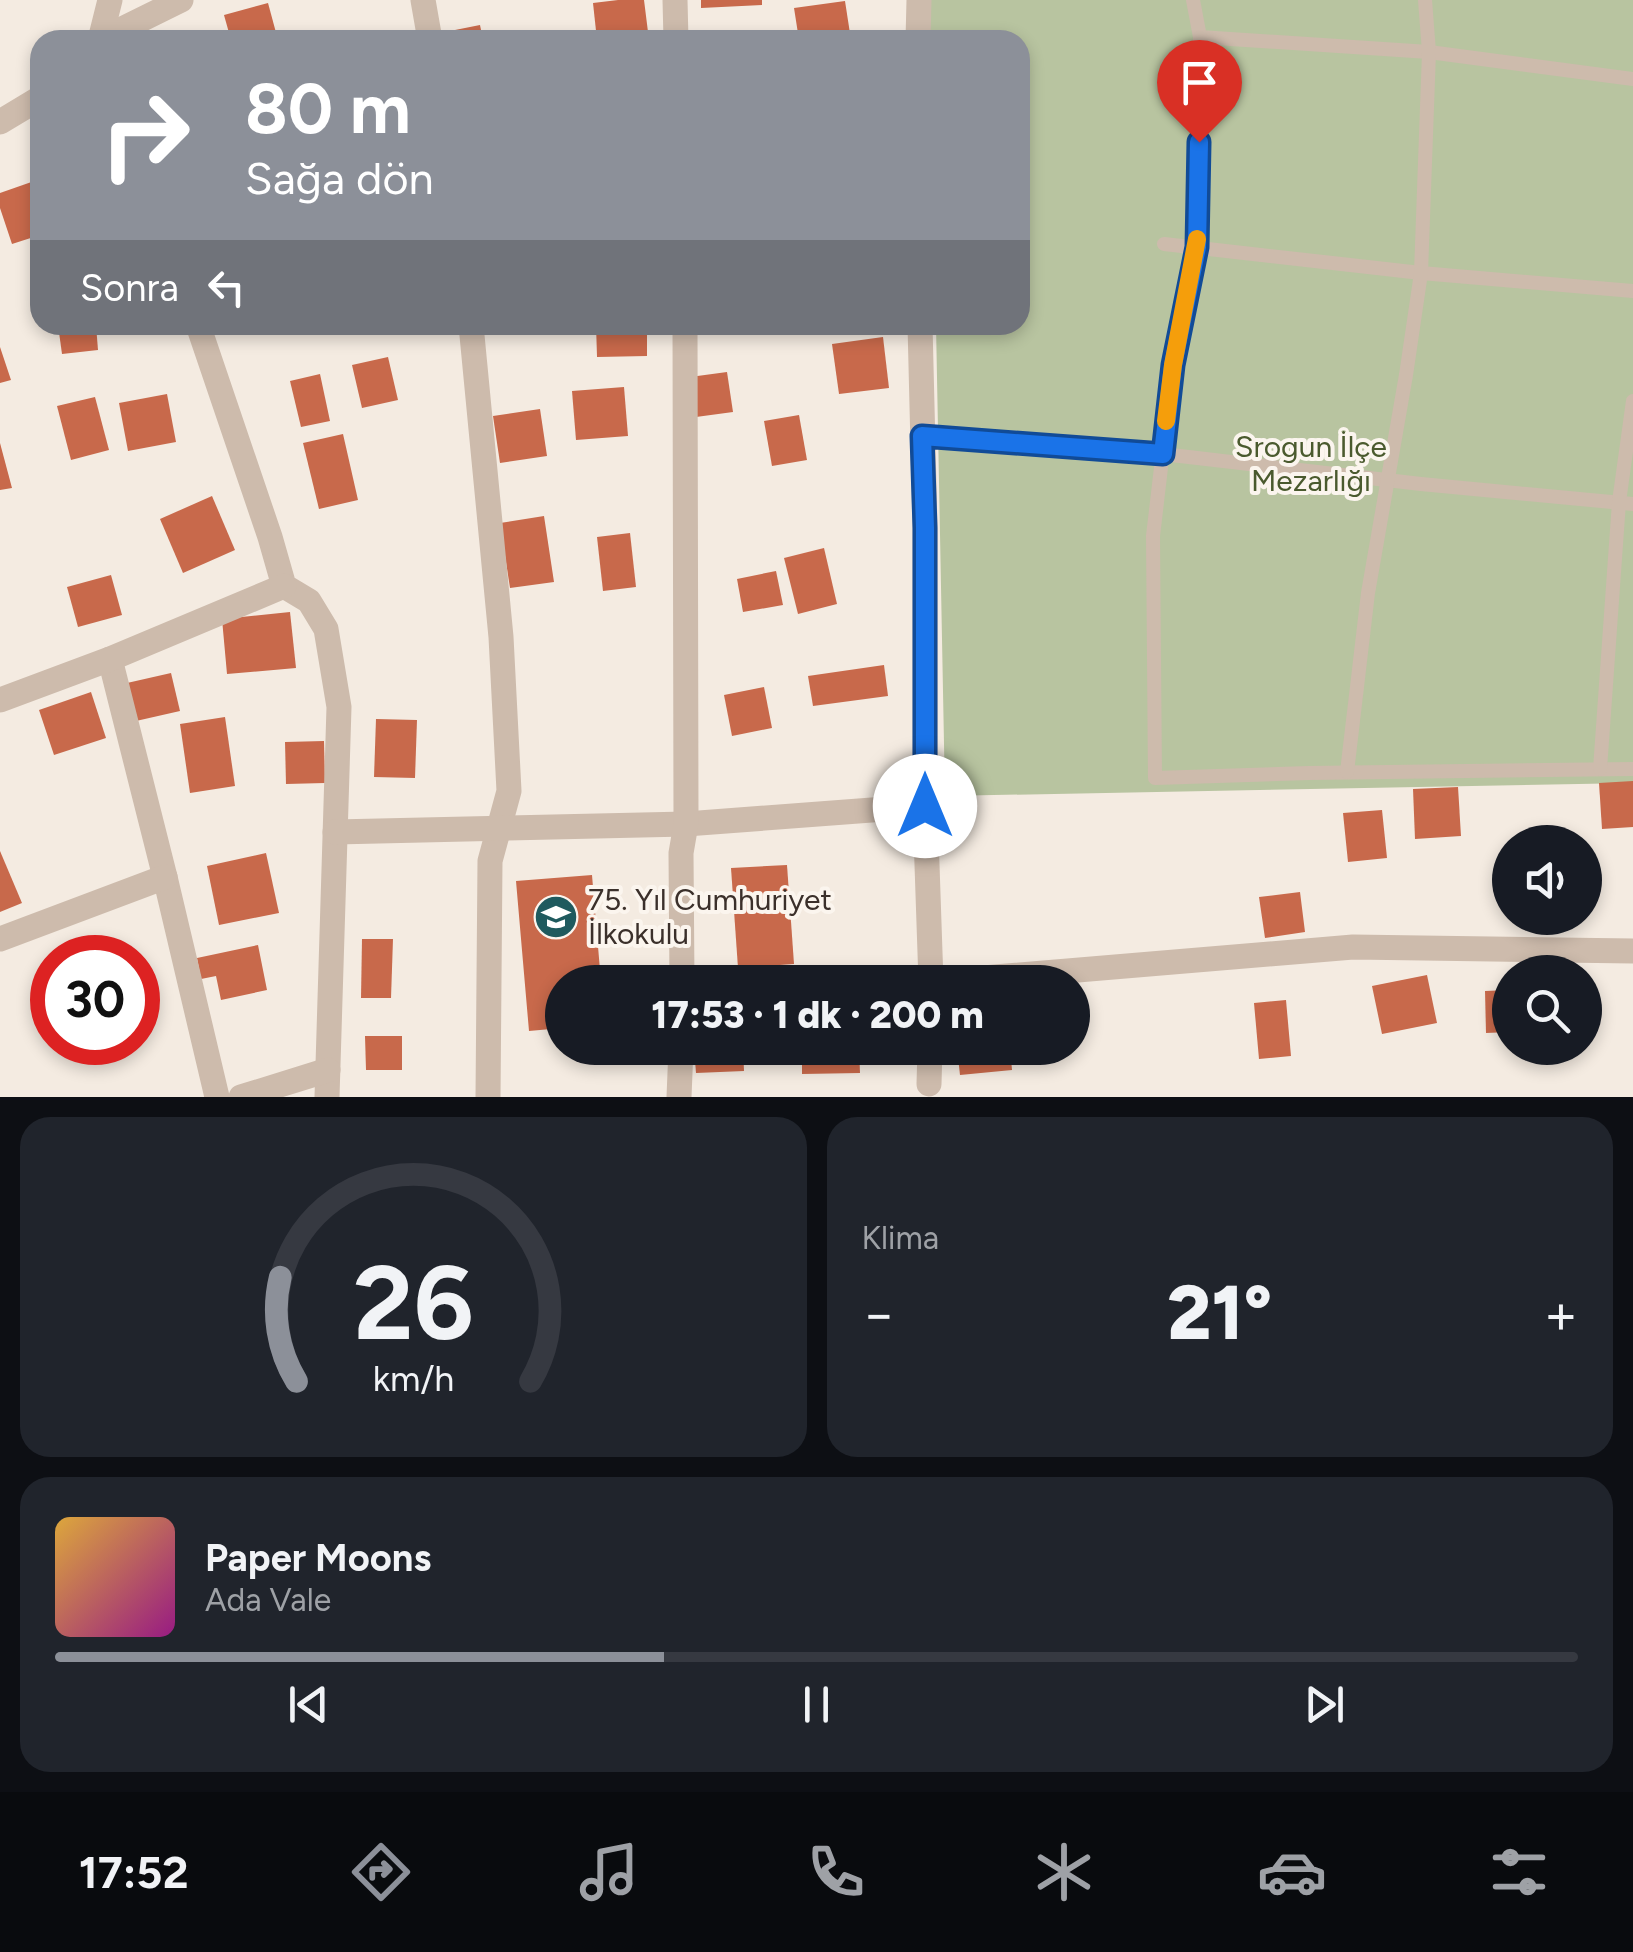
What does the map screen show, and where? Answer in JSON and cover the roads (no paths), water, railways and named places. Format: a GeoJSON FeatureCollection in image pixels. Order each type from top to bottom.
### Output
{"type":"FeatureCollection","features":[{"type":"Feature","properties":{"kind":"street"},"geometry":{"type":"LineString","coordinates":[[102,30],[110,0]]}},
{"type":"Feature","properties":{"kind":"street"},"geometry":{"type":"LineString","coordinates":[[120,30],[181,0]]}},
{"type":"Feature","properties":{"kind":"street"},"geometry":{"type":"LineString","coordinates":[[423,0],[428,30]]}},
{"type":"Feature","properties":{"kind":"street"},"geometry":{"type":"LineString","coordinates":[[675,0],[676,30]]}},
{"type":"Feature","properties":{"kind":"street"},"geometry":{"type":"LineString","coordinates":[[918,30],[919,0]]}},
{"type":"Feature","properties":{"kind":"street"},"geometry":{"type":"LineString","coordinates":[[0,122],[30,104]]}},
{"type":"Feature","properties":{"kind":"street"},"geometry":{"type":"LineString","coordinates":[[201,335],[284,586],[309,601],[326,629],[339,706],[327,1097]]}},
{"type":"Feature","properties":{"kind":"street"},"geometry":{"type":"LineString","coordinates":[[472,335],[500,637],[509,790],[490,861],[488,1097]]}},
{"type":"Feature","properties":{"kind":"street"},"geometry":{"type":"LineString","coordinates":[[682,965],[681,853],[686,824],[684,335]]}},
{"type":"Feature","properties":{"kind":"street"},"geometry":{"type":"LineString","coordinates":[[920,335],[925,806],[932,965]]}},
{"type":"Feature","properties":{"kind":"street"},"geometry":{"type":"LineString","coordinates":[[0,700],[284,586]]}},
{"type":"Feature","properties":{"kind":"street"},"geometry":{"type":"LineString","coordinates":[[110,659],[217,1097]]}},
{"type":"Feature","properties":{"kind":"street"},"geometry":{"type":"LineString","coordinates":[[335,832],[686,824],[925,806]]}},
{"type":"Feature","properties":{"kind":"street"},"geometry":{"type":"LineString","coordinates":[[0,940],[165,877]]}},
{"type":"Feature","properties":{"kind":"street"},"geometry":{"type":"LineString","coordinates":[[1090,969],[1352,947],[1633,951]]}},
{"type":"Feature","properties":{"kind":"street"},"geometry":{"type":"LineString","coordinates":[[680,1097],[681,1065]]}},
{"type":"Feature","properties":{"kind":"street"},"geometry":{"type":"LineString","coordinates":[[929,1084],[930,1065]]}},
{"type":"Feature","properties":{"kind":"street"},"geometry":{"type":"LineString","coordinates":[[241,1097],[328,1070]]}},
{"type":"Feature","properties":{"kind":"lane"},"geometry":{"type":"LineString","coordinates":[[1193,0],[1200,38],[1197,247],[1173,365],[1153,536],[1155,778],[1633,768]]}},
{"type":"Feature","properties":{"kind":"lane"},"geometry":{"type":"LineString","coordinates":[[1347,772],[1368,593],[1420,273],[1428,52],[1425,0]]}},
{"type":"Feature","properties":{"kind":"lane"},"geometry":{"type":"LineString","coordinates":[[1200,38],[1428,52],[1633,79]]}},
{"type":"Feature","properties":{"kind":"lane"},"geometry":{"type":"LineString","coordinates":[[1164,244],[1420,273],[1633,291]]}},
{"type":"Feature","properties":{"kind":"lane"},"geometry":{"type":"LineString","coordinates":[[1600,769],[1633,400]]}},
{"type":"Feature","properties":{"kind":"lane"},"geometry":{"type":"LineString","coordinates":[[922,436],[1163,454],[1626,503]]}},
{"type":"Feature","properties":{"kind":"place","name":"75. Yıl Cumhuriyet İlkokulu"},"geometry":{"type":"Point","coordinates":[556,917]}},
{"type":"Feature","properties":{"kind":"park label","name":"Srogun İlçe Mezarlığı"},"geometry":{"type":"Point","coordinates":[1311,464]}}]}
